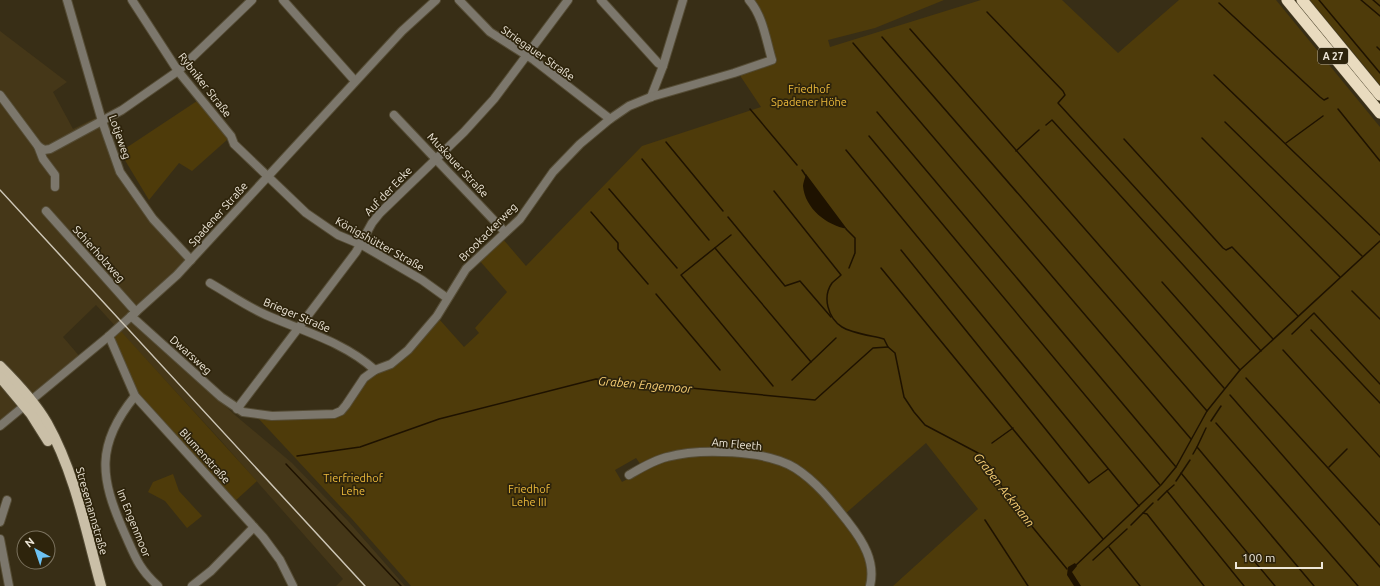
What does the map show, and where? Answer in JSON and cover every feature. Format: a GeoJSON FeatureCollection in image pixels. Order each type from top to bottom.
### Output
{"type":"FeatureCollection","features":[{"type":"Feature","properties":{"kind":"highway","name":"A 27"},"geometry":{"type":"LineString","coordinates":[[1287,0],[1380,112]]}},
{"type":"Feature","properties":{"kind":"highway","name":"A 27"},"geometry":{"type":"LineString","coordinates":[[1302,0],[1380,94]]}},
{"type":"Feature","properties":{"kind":"main road","name":"Stresemannstraße"},"geometry":{"type":"LineString","coordinates":[[0,366],[28,403],[46,423],[67,468],[101,586]]}},
{"type":"Feature","properties":{"kind":"main road","name":"Stresemannstraße"},"geometry":{"type":"LineString","coordinates":[[0,377],[28,403],[60,467],[72,499],[94,586]]}},
{"type":"Feature","properties":{"kind":"street","name":"Rybniker Straße"},"geometry":{"type":"LineString","coordinates":[[132,0],[178,72],[231,136],[234,144],[267,177]]}},
{"type":"Feature","properties":{"kind":"street"},"geometry":{"type":"LineString","coordinates":[[38,146],[44,150],[50,149],[122,110],[178,72],[252,0]]}},
{"type":"Feature","properties":{"kind":"street"},"geometry":{"type":"LineString","coordinates":[[283,0],[355,82]]}},
{"type":"Feature","properties":{"kind":"street","name":"Spadener Straße"},"geometry":{"type":"LineString","coordinates":[[0,426],[109,336],[191,260],[402,31],[436,0]]}},
{"type":"Feature","properties":{"kind":"street","name":"Striegauer Straße"},"geometry":{"type":"LineString","coordinates":[[459,0],[490,32],[527,57],[534,60],[610,119]]}},
{"type":"Feature","properties":{"kind":"street","name":"Auf der Eeke"},"geometry":{"type":"LineString","coordinates":[[237,409],[356,252],[359,243],[380,213],[437,158],[494,99],[527,57],[568,0]]}},
{"type":"Feature","properties":{"kind":"street"},"geometry":{"type":"LineString","coordinates":[[601,0],[658,63],[663,66]]}},
{"type":"Feature","properties":{"kind":"street"},"geometry":{"type":"LineString","coordinates":[[651,97],[663,66],[683,0]]}},
{"type":"Feature","properties":{"kind":"street","name":"Brookackerweg"},"geometry":{"type":"LineString","coordinates":[[237,409],[243,412],[272,416],[334,414],[341,411],[364,378],[375,370],[391,364],[408,350],[435,318],[446,298],[466,269],[520,219],[552,172],[580,144],[610,119],[629,106],[651,97],[734,73],[772,60],[758,14],[748,0]]}},
{"type":"Feature","properties":{"kind":"street","name":"Lotjeweg"},"geometry":{"type":"LineString","coordinates":[[70,2],[102,121],[120,172],[153,219],[191,260]]}},
{"type":"Feature","properties":{"kind":"street"},"geometry":{"type":"LineString","coordinates":[[0,95],[38,146],[43,159],[55,175],[55,187]]}},
{"type":"Feature","properties":{"kind":"street","name":"Muskauer Straße"},"geometry":{"type":"LineString","coordinates":[[394,115],[437,158],[505,232]]}},
{"type":"Feature","properties":{"kind":"street","name":"Königshütter Straße"},"geometry":{"type":"LineString","coordinates":[[267,177],[306,213],[338,235],[359,243],[422,280],[446,298]]}},
{"type":"Feature","properties":{"kind":"street","name":"Schierholzweg"},"geometry":{"type":"LineString","coordinates":[[46,211],[134,314]]}},
{"type":"Feature","properties":{"kind":"street","name":"Brieger Straße"},"geometry":{"type":"LineString","coordinates":[[210,283],[244,304],[334,343],[365,361],[375,370]]}},
{"type":"Feature","properties":{"kind":"street","name":"Dwarsweg"},"geometry":{"type":"LineString","coordinates":[[134,314],[237,409]]}},
{"type":"Feature","properties":{"kind":"street","name":"Blumenstraße"},"geometry":{"type":"LineString","coordinates":[[109,336],[136,396],[254,527],[280,560],[293,586]]}},
{"type":"Feature","properties":{"kind":"street","name":"Im Engenmoor"},"geometry":{"type":"LineString","coordinates":[[136,396],[122,413],[113,431],[107,449],[105,472],[109,496],[139,565],[147,576],[158,586]]}},
{"type":"Feature","properties":{"kind":"street","name":"Am Fleeth"},"geometry":{"type":"LineString","coordinates":[[629,475],[667,457],[695,452],[762,456],[794,468],[824,493],[859,537],[870,562],[872,579],[870,586]]}},
{"type":"Feature","properties":{"kind":"street"},"geometry":{"type":"LineString","coordinates":[[0,522],[7,500]]}},
{"type":"Feature","properties":{"kind":"street"},"geometry":{"type":"LineString","coordinates":[[192,586],[211,571],[254,527]]}},
{"type":"Feature","properties":{"kind":"street"},"geometry":{"type":"LineString","coordinates":[[0,539],[9,586]]}},
{"type":"Feature","properties":{"kind":"shaded area"},"geometry":{"type":"Polygon","coordinates":[[[0,31],[67,82],[53,92],[73,129],[95,118],[118,174],[188,260],[129,315],[236,416],[292,463],[348,521],[405,586],[336,586],[343,579],[223,443],[96,305],[63,337],[81,358],[0,424],[0,31]]]}},
{"type":"Feature","properties":{"kind":"shaded area"},"geometry":{"type":"Polygon","coordinates":[[[806,174],[847,229],[825,220],[813,209],[808,202],[803,186],[806,174]]]}},
{"type":"Feature","properties":{"kind":"shaded area"},"geometry":{"type":"Polygon","coordinates":[[[1075,563],[1077,566],[1072,572],[1081,586],[1074,586],[1067,575],[1068,567],[1075,563]]]}},
{"type":"Feature","properties":{"kind":"green space"},"geometry":{"type":"Polygon","coordinates":[[[753,0],[944,0],[875,28],[828,40],[830,47],[981,0],[1062,0],[1118,53],[1179,0],[1276,0],[1380,127],[1380,586],[893,586],[978,509],[926,443],[845,514],[796,467],[761,452],[698,448],[641,465],[636,458],[615,470],[622,482],[649,466],[667,458],[680,455],[712,454],[766,460],[792,470],[800,475],[821,494],[856,537],[867,560],[868,577],[866,586],[411,586],[352,519],[258,418],[332,417],[372,375],[393,366],[439,319],[464,347],[479,333],[475,328],[507,292],[479,260],[502,238],[526,266],[642,146],[761,107],[739,74],[775,61],[753,0]]]}},
{"type":"Feature","properties":{"kind":"green space"},"geometry":{"type":"Polygon","coordinates":[[[1310,0],[1380,0],[1380,85],[1310,0]]]}},
{"type":"Feature","properties":{"kind":"green space"},"geometry":{"type":"Polygon","coordinates":[[[197,101],[228,139],[192,171],[179,163],[149,200],[120,152],[197,101]]]}},
{"type":"Feature","properties":{"kind":"green space"},"geometry":{"type":"Polygon","coordinates":[[[118,328],[257,481],[235,501],[137,396],[110,335],[118,328]]]}},
{"type":"Feature","properties":{"kind":"green space"},"geometry":{"type":"Polygon","coordinates":[[[173,474],[179,491],[202,516],[187,528],[165,501],[148,492],[153,482],[173,474]]]}},
{"type":"Feature","properties":{"kind":"waterway"},"geometry":{"type":"LineString","coordinates":[[1319,0],[1380,73]]}},
{"type":"Feature","properties":{"kind":"waterway"},"geometry":{"type":"LineString","coordinates":[[1361,0],[1380,16]]}},
{"type":"Feature","properties":{"kind":"waterway"},"geometry":{"type":"LineString","coordinates":[[1373,0],[1380,6]]}},
{"type":"Feature","properties":{"kind":"waterway"},"geometry":{"type":"LineString","coordinates":[[1219,3],[1320,97],[1324,100],[1328,98]]}},
{"type":"Feature","properties":{"kind":"waterway"},"geometry":{"type":"LineString","coordinates":[[987,12],[1063,91],[1065,95],[1058,103],[1273,339]]}},
{"type":"Feature","properties":{"kind":"waterway"},"geometry":{"type":"LineString","coordinates":[[910,29],[1224,388]]}},
{"type":"Feature","properties":{"kind":"waterway"},"geometry":{"type":"LineString","coordinates":[[882,37],[1207,411]]}},
{"type":"Feature","properties":{"kind":"waterway"},"geometry":{"type":"LineString","coordinates":[[853,43],[1191,439]]}},
{"type":"Feature","properties":{"kind":"waterway"},"geometry":{"type":"LineString","coordinates":[[1377,47],[1380,50]]}},
{"type":"Feature","properties":{"kind":"waterway"},"geometry":{"type":"LineString","coordinates":[[1214,75],[1380,235]]}},
{"type":"Feature","properties":{"kind":"waterway"},"geometry":{"type":"LineString","coordinates":[[750,109],[797,165]]}},
{"type":"Feature","properties":{"kind":"waterway"},"geometry":{"type":"LineString","coordinates":[[1338,109],[1380,161]]}},
{"type":"Feature","properties":{"kind":"waterway"},"geometry":{"type":"LineString","coordinates":[[877,112],[1176,467]]}},
{"type":"Feature","properties":{"kind":"waterway"},"geometry":{"type":"LineString","coordinates":[[1286,143],[1323,116]]}},
{"type":"Feature","properties":{"kind":"waterway"},"geometry":{"type":"LineString","coordinates":[[1046,125],[1052,120],[1261,351]]}},
{"type":"Feature","properties":{"kind":"waterway"},"geometry":{"type":"LineString","coordinates":[[1225,122],[1362,256]]}},
{"type":"Feature","properties":{"kind":"waterway"},"geometry":{"type":"LineString","coordinates":[[1016,151],[1039,130]]}},
{"type":"Feature","properties":{"kind":"waterway"},"geometry":{"type":"LineString","coordinates":[[869,136],[1160,485]]}},
{"type":"Feature","properties":{"kind":"waterway"},"geometry":{"type":"LineString","coordinates":[[1202,138],[1340,277]]}},
{"type":"Feature","properties":{"kind":"waterway"},"geometry":{"type":"LineString","coordinates":[[1124,139],[1223,248],[1226,250],[1232,247],[1298,316]]}},
{"type":"Feature","properties":{"kind":"waterway"},"geometry":{"type":"LineString","coordinates":[[666,142],[723,211]]}},
{"type":"Feature","properties":{"kind":"waterway"},"geometry":{"type":"LineString","coordinates":[[846,150],[1139,506]]}},
{"type":"Feature","properties":{"kind":"waterway"},"geometry":{"type":"LineString","coordinates":[[642,159],[709,240]]}},
{"type":"Feature","properties":{"kind":"waterway"},"geometry":{"type":"LineString","coordinates":[[802,170],[806,176]]}},
{"type":"Feature","properties":{"kind":"waterway"},"geometry":{"type":"LineString","coordinates":[[609,189],[677,268]]}},
{"type":"Feature","properties":{"kind":"waterway","name":"Graben Ackmann"},"geometry":{"type":"LineString","coordinates":[[774,191],[841,275],[832,283],[827,295],[828,307],[833,318],[837,323],[846,329],[856,333],[884,339],[888,347],[895,353],[904,397],[914,412],[925,425],[978,453],[991,467],[1002,487],[1025,518],[1067,569]]}},
{"type":"Feature","properties":{"kind":"waterway"},"geometry":{"type":"LineString","coordinates":[[591,212],[618,243],[618,249],[648,284]]}},
{"type":"Feature","properties":{"kind":"waterway"},"geometry":{"type":"LineString","coordinates":[[728,217],[785,286],[800,281],[831,317]]}},
{"type":"Feature","properties":{"kind":"waterway"},"geometry":{"type":"LineString","coordinates":[[846,229],[855,238],[855,253],[849,268]]}},
{"type":"Feature","properties":{"kind":"waterway"},"geometry":{"type":"LineString","coordinates":[[731,235],[681,275],[773,386]]}},
{"type":"Feature","properties":{"kind":"waterway"},"geometry":{"type":"LineString","coordinates":[[1075,566],[1161,485],[1176,467],[1207,411],[1240,370],[1380,241]]}},
{"type":"Feature","properties":{"kind":"waterway"},"geometry":{"type":"LineString","coordinates":[[715,248],[811,362]]}},
{"type":"Feature","properties":{"kind":"waterway"},"geometry":{"type":"LineString","coordinates":[[901,250],[1089,483],[1108,469]]}},
{"type":"Feature","properties":{"kind":"waterway"},"geometry":{"type":"LineString","coordinates":[[881,268],[1103,539]]}},
{"type":"Feature","properties":{"kind":"waterway"},"geometry":{"type":"LineString","coordinates":[[1162,282],[1240,370]]}},
{"type":"Feature","properties":{"kind":"waterway"},"geometry":{"type":"LineString","coordinates":[[1352,291],[1380,319]]}},
{"type":"Feature","properties":{"kind":"waterway"},"geometry":{"type":"LineString","coordinates":[[656,294],[720,370]]}},
{"type":"Feature","properties":{"kind":"waterway"},"geometry":{"type":"LineString","coordinates":[[1292,334],[1314,313],[1380,384]]}},
{"type":"Feature","properties":{"kind":"waterway"},"geometry":{"type":"LineString","coordinates":[[1311,330],[1380,403]]}},
{"type":"Feature","properties":{"kind":"waterway"},"geometry":{"type":"LineString","coordinates":[[792,380],[836,338]]}},
{"type":"Feature","properties":{"kind":"waterway","name":"Graben Engemoor"},"geometry":{"type":"LineString","coordinates":[[297,456],[360,447],[439,419],[596,379],[815,400],[873,348],[888,347]]}},
{"type":"Feature","properties":{"kind":"waterway"},"geometry":{"type":"LineString","coordinates":[[1283,350],[1380,457]]}},
{"type":"Feature","properties":{"kind":"waterway"},"geometry":{"type":"LineString","coordinates":[[1246,378],[1380,525]]}},
{"type":"Feature","properties":{"kind":"waterway"},"geometry":{"type":"LineString","coordinates":[[1230,395],[1380,567]]}},
{"type":"Feature","properties":{"kind":"waterway"},"geometry":{"type":"LineString","coordinates":[[1211,421],[1221,406]]}},
{"type":"Feature","properties":{"kind":"waterway"},"geometry":{"type":"LineString","coordinates":[[1216,423],[1358,586]]}},
{"type":"Feature","properties":{"kind":"waterway"},"geometry":{"type":"LineString","coordinates":[[992,443],[1013,428]]}},
{"type":"Feature","properties":{"kind":"waterway"},"geometry":{"type":"LineString","coordinates":[[1197,447],[1206,428]]}},
{"type":"Feature","properties":{"kind":"waterway"},"geometry":{"type":"LineString","coordinates":[[1193,454],[1197,447],[1314,586]]}},
{"type":"Feature","properties":{"kind":"waterway"},"geometry":{"type":"LineString","coordinates":[[1329,467],[1347,449]]}},
{"type":"Feature","properties":{"kind":"waterway"},"geometry":{"type":"LineString","coordinates":[[1176,481],[1190,460]]}},
{"type":"Feature","properties":{"kind":"waterway"},"geometry":{"type":"LineString","coordinates":[[286,464],[401,586]]}},
{"type":"Feature","properties":{"kind":"waterway"},"geometry":{"type":"LineString","coordinates":[[1181,473],[1275,586]]}},
{"type":"Feature","properties":{"kind":"waterway"},"geometry":{"type":"LineString","coordinates":[[1167,491],[1174,485]]}},
{"type":"Feature","properties":{"kind":"waterway"},"geometry":{"type":"LineString","coordinates":[[1158,500],[1167,491],[1244,586]]}},
{"type":"Feature","properties":{"kind":"waterway"},"geometry":{"type":"LineString","coordinates":[[1131,525],[1153,503]]}},
{"type":"Feature","properties":{"kind":"waterway"},"geometry":{"type":"LineString","coordinates":[[1143,513],[1147,514],[1204,586]]}},
{"type":"Feature","properties":{"kind":"waterway"},"geometry":{"type":"LineString","coordinates":[[985,520],[1028,586]]}},
{"type":"Feature","properties":{"kind":"waterway"},"geometry":{"type":"LineString","coordinates":[[1093,560],[1127,529]]}},
{"type":"Feature","properties":{"kind":"waterway"},"geometry":{"type":"LineString","coordinates":[[1109,547],[1140,586]]}},
{"type":"Feature","properties":{"kind":"railway"},"geometry":{"type":"LineString","coordinates":[[0,190],[365,586]]}},
{"type":"Feature","properties":{"kind":"park label","name":"Friedhof Spadener Höhe"},"geometry":{"type":"Point","coordinates":[809,95]}},
{"type":"Feature","properties":{"kind":"park label","name":"Tierfriedhof Lehe"},"geometry":{"type":"Point","coordinates":[353,484]}},
{"type":"Feature","properties":{"kind":"park label","name":"Friedhof Lehe III"},"geometry":{"type":"Point","coordinates":[529,495]}}]}
